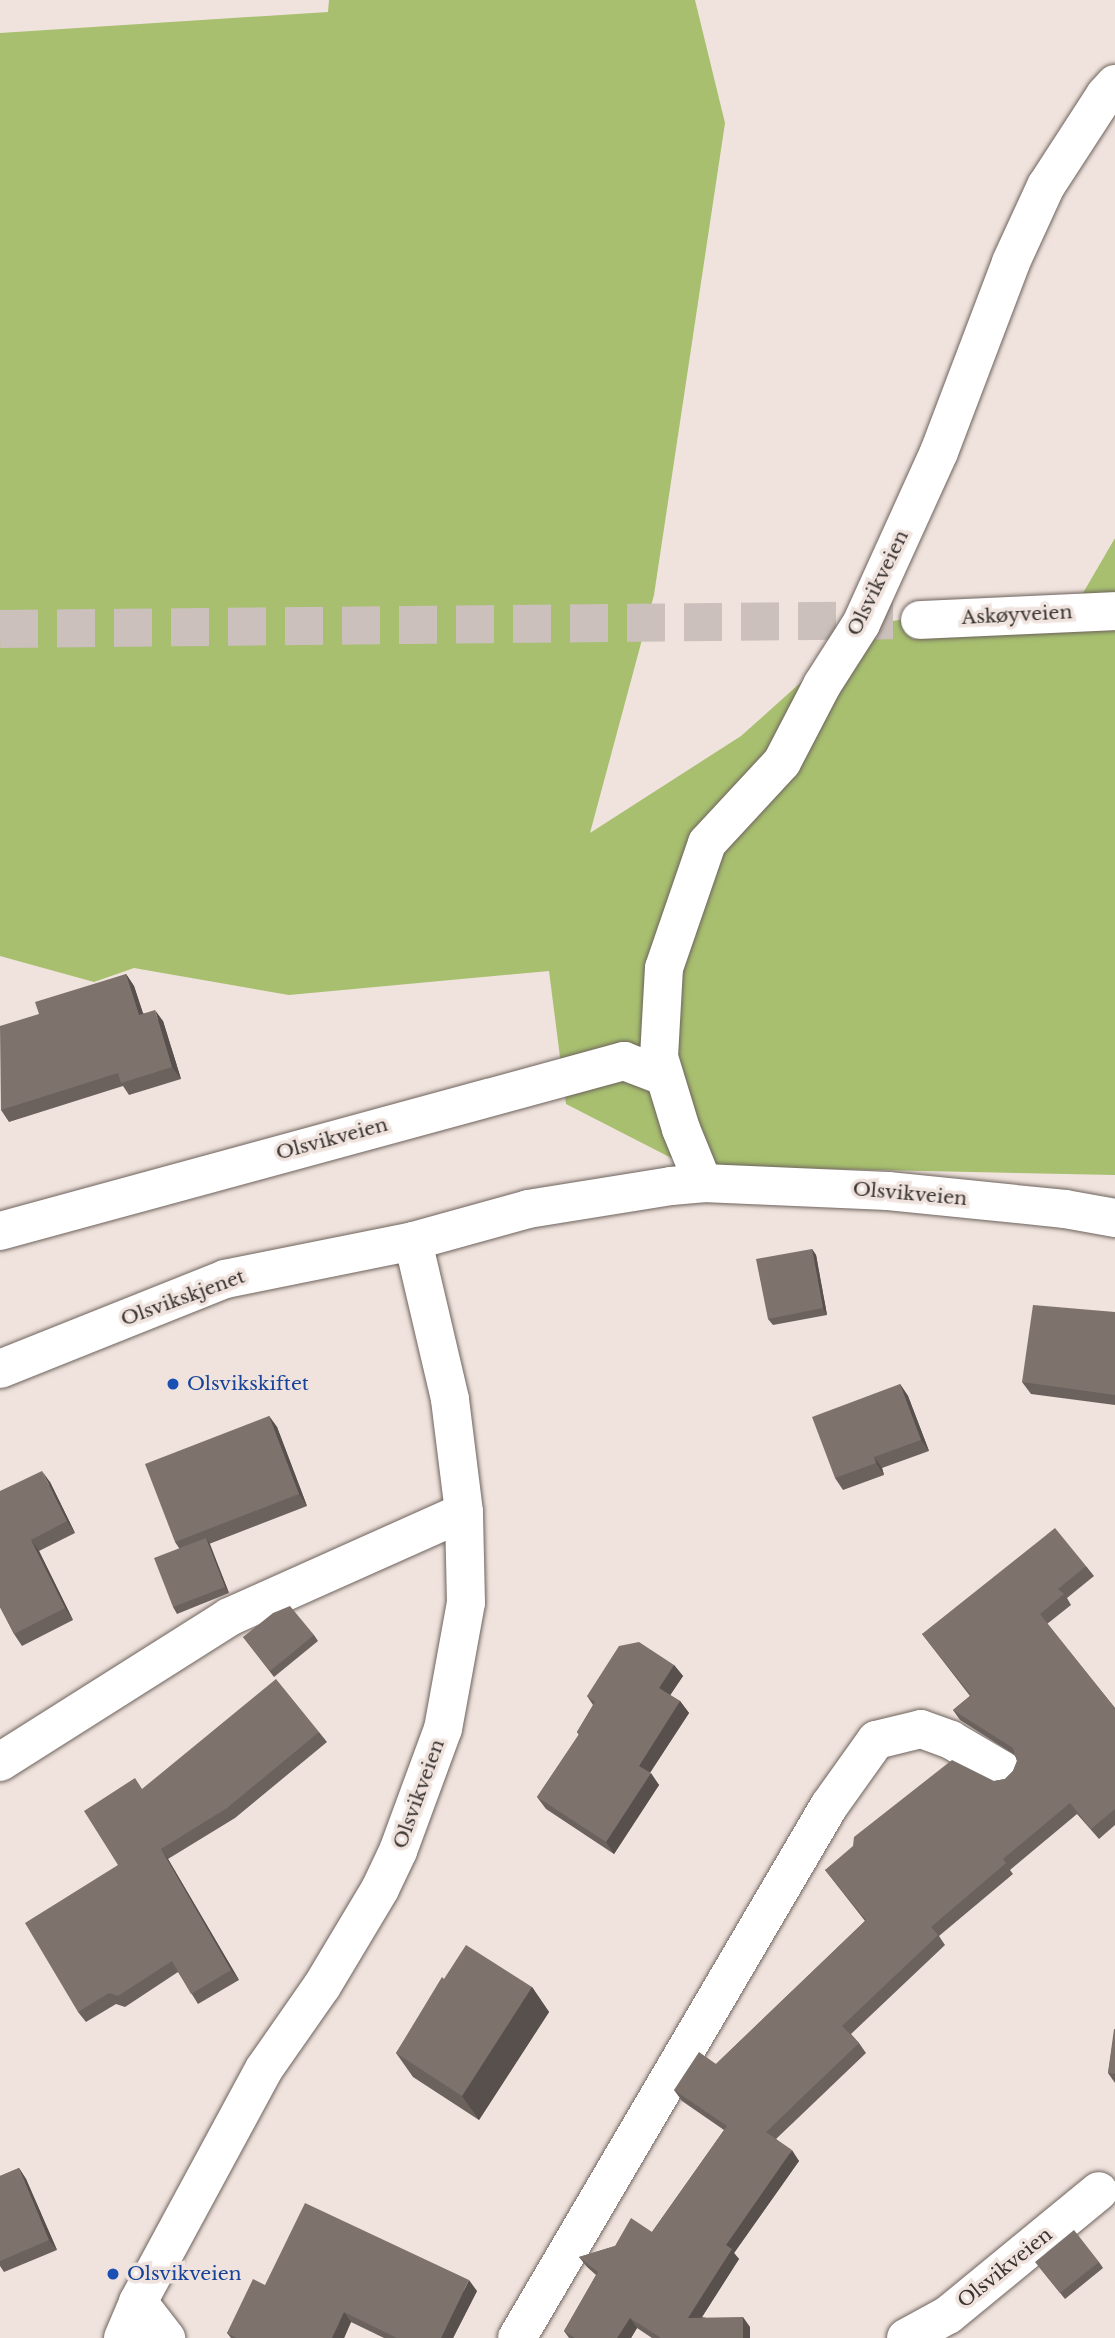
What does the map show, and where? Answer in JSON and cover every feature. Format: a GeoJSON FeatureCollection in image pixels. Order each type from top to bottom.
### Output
{"type":"FeatureCollection","features":[{"type":"Feature","properties":{"kind":"street","name":"Olsvikveien"},"geometry":{"type":"LineString","coordinates":[[703,1183],[663,1076],[659,1057],[664,968],[707,843],[782,762],[822,685],[861,624],[939,452],[1011,262],[1046,186],[1105,95],[1115,84]]}},
{"type":"Feature","properties":{"kind":"street","name":"Askøyveien"},"geometry":{"type":"LineString","coordinates":[[920,620],[1115,611]]}},
{"type":"Feature","properties":{"kind":"street","name":"Olsvikveien"},"geometry":{"type":"LineString","coordinates":[[0,1231],[624,1061],[663,1076]]}},
{"type":"Feature","properties":{"kind":"street","name":"Olsvikveien"},"geometry":{"type":"LineString","coordinates":[[123,2338],[138,2302],[264,2069],[322,1986],[380,1889],[398,1851],[443,1729],[466,1603],[464,1512],[450,1399],[413,1241],[528,1209],[703,1183],[888,1191],[1065,1209],[1115,1218]]}},
{"type":"Feature","properties":{"kind":"street","name":"Olsvikskjenet"},"geometry":{"type":"LineString","coordinates":[[0,1369],[225,1279],[413,1241]]}},
{"type":"Feature","properties":{"kind":"street"},"geometry":{"type":"LineString","coordinates":[[0,1762],[229,1617],[464,1512]]}},
{"type":"Feature","properties":{"kind":"street"},"geometry":{"type":"LineString","coordinates":[[517,2338],[829,1806],[876,1740],[922,1729],[951,1740],[1002,1770]]}},
{"type":"Feature","properties":{"kind":"street","name":"Olsvikveien"},"geometry":{"type":"LineString","coordinates":[[906,2338],[948,2315],[1099,2192]]}},
{"type":"Feature","properties":{"kind":"street"},"geometry":{"type":"LineString","coordinates":[[138,2302],[166,2338]]}},
{"type":"Feature","properties":{"kind":"green space"},"geometry":{"type":"Polygon","coordinates":[[[329,0],[695,0],[725,123],[654,595],[590,833],[741,736],[865,625],[1083,593],[1115,538],[1115,1175],[687,1166],[566,1104],[549,971],[289,995],[134,968],[94,982],[0,956],[0,33],[328,12],[329,0]]]}},
{"type":"Feature","properties":{"kind":"building"},"geometry":{"type":"Polygon","coordinates":[[[126,974],[139,1015],[155,1010],[172,1067],[121,1083],[118,1073],[1,1110],[0,1026],[39,1014],[35,1002],[126,974]]]}},
{"type":"Feature","properties":{"kind":"building"},"geometry":{"type":"Polygon","coordinates":[[[812,1249],[823,1308],[768,1319],[756,1259],[812,1249]]]}},
{"type":"Feature","properties":{"kind":"building"},"geometry":{"type":"Polygon","coordinates":[[[1033,1305],[1115,1312],[1115,1395],[1022,1382],[1033,1305]]]}},
{"type":"Feature","properties":{"kind":"building"},"geometry":{"type":"Polygon","coordinates":[[[900,1384],[921,1440],[874,1457],[876,1463],[835,1478],[812,1417],[900,1384]]]}},
{"type":"Feature","properties":{"kind":"building"},"geometry":{"type":"Polygon","coordinates":[[[269,1416],[299,1494],[175,1542],[145,1464],[269,1416]]]}},
{"type":"Feature","properties":{"kind":"building"},"geometry":{"type":"Polygon","coordinates":[[[42,1471],[67,1521],[31,1540],[65,1608],[14,1634],[0,1607],[0,1491],[42,1471]]]}},
{"type":"Feature","properties":{"kind":"building"},"geometry":{"type":"Polygon","coordinates":[[[1055,1528],[1086,1566],[1058,1589],[1064,1594],[1040,1614],[1115,1708],[1115,1809],[1091,1829],[1070,1803],[1003,1859],[1006,1863],[931,1927],[938,1935],[842,2026],[859,2043],[766,2132],[792,2150],[726,2245],[732,2249],[688,2318],[743,2317],[743,2338],[661,2338],[630,2318],[617,2338],[575,2338],[564,2331],[598,2272],[579,2257],[615,2246],[631,2218],[652,2232],[727,2126],[674,2090],[699,2052],[716,2064],[866,1920],[825,1870],[853,1846],[854,1837],[952,1760],[994,1781],[1005,1779],[1013,1771],[1017,1761],[1013,1748],[953,1710],[971,1695],[922,1634],[1055,1528]]]}},
{"type":"Feature","properties":{"kind":"building"},"geometry":{"type":"Polygon","coordinates":[[[206,1538],[225,1587],[173,1607],[154,1558],[206,1538]]]}},
{"type":"Feature","properties":{"kind":"building"},"geometry":{"type":"Polygon","coordinates":[[[290,1606],[314,1635],[270,1671],[243,1637],[273,1613],[290,1606]]]}},
{"type":"Feature","properties":{"kind":"building"},"geometry":{"type":"Polygon","coordinates":[[[639,1642],[674,1665],[659,1688],[680,1701],[639,1766],[651,1773],[606,1842],[537,1797],[579,1734],[577,1732],[595,1702],[587,1696],[619,1646],[639,1642]]]}},
{"type":"Feature","properties":{"kind":"building"},"geometry":{"type":"Polygon","coordinates":[[[276,1679],[319,1732],[227,1808],[161,1849],[231,1970],[191,1994],[172,1961],[118,1996],[109,1993],[78,2012],[25,1923],[118,1865],[84,1811],[135,1778],[142,1789],[276,1679]]]}},
{"type":"Feature","properties":{"kind":"building"},"geometry":{"type":"Polygon","coordinates":[[[466,1945],[532,1987],[462,2096],[396,2053],[442,1977],[444,1979],[466,1945]]]}},
{"type":"Feature","properties":{"kind":"building"},"geometry":{"type":"Polygon","coordinates":[[[1115,2029],[1115,2074],[1108,2073],[1115,2029]]]}},
{"type":"Feature","properties":{"kind":"building"},"geometry":{"type":"Polygon","coordinates":[[[19,2168],[49,2240],[0,2261],[0,2176],[19,2168]]]}},
{"type":"Feature","properties":{"kind":"building"},"geometry":{"type":"Polygon","coordinates":[[[305,2203],[469,2280],[441,2338],[397,2338],[344,2312],[332,2338],[237,2338],[227,2333],[253,2279],[265,2285],[305,2203]]]}},
{"type":"Feature","properties":{"kind":"building"},"geometry":{"type":"Polygon","coordinates":[[[1074,2230],[1099,2262],[1060,2293],[1035,2262],[1074,2230]]]}},
{"type":"Feature","properties":{"kind":"tunnel"},"geometry":{"type":"LineString","coordinates":[[0,629],[920,620]]}},
{"type":"Feature","properties":{"kind":"place","name":"Olsvikskiftet"},"geometry":{"type":"Point","coordinates":[173,1384]}},
{"type":"Feature","properties":{"kind":"place","name":"Olsvikveien"},"geometry":{"type":"Point","coordinates":[113,2274]}}]}
